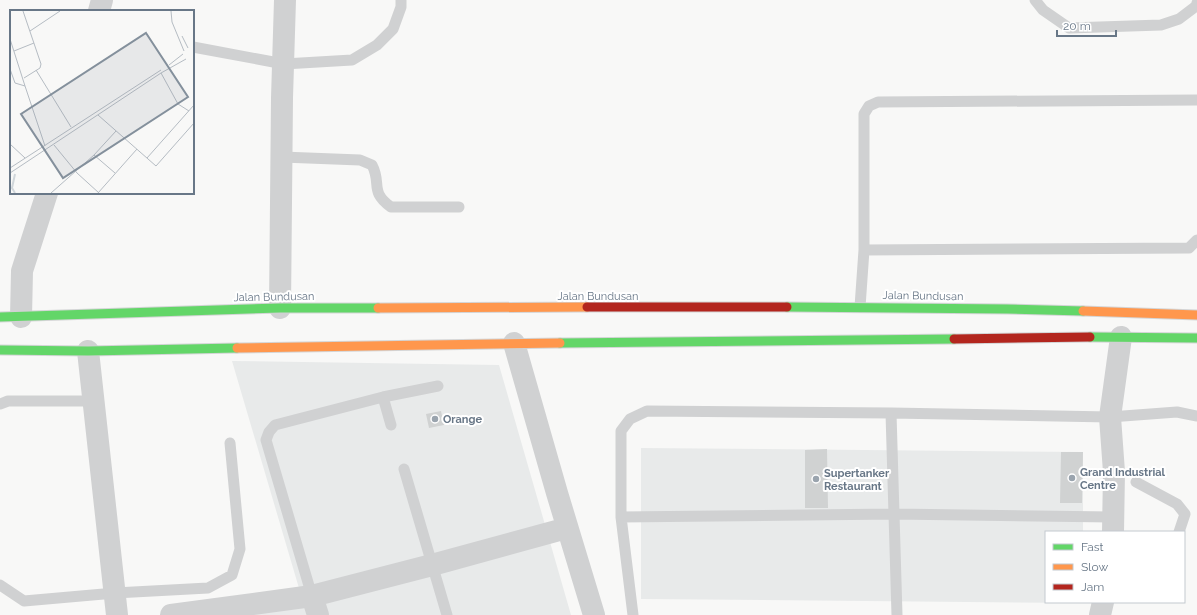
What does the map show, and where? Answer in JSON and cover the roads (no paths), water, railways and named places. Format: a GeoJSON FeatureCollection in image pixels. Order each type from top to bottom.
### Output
{"type":"FeatureCollection","features":[{"type":"Feature","properties":{"kind":"main road","name":"Jalan Bundusan"},"geometry":{"type":"LineString","coordinates":[[10,317],[280,308],[860,307],[1007,309],[1197,315]]}},
{"type":"Feature","properties":{"kind":"main road"},"geometry":{"type":"LineString","coordinates":[[0,350],[88,351],[514,343],[1121,337],[1197,338]]}},
{"type":"Feature","properties":{"kind":"street"},"geometry":{"type":"LineString","coordinates":[[99,10],[102,0]]}},
{"type":"Feature","properties":{"kind":"street"},"geometry":{"type":"LineString","coordinates":[[280,308],[285,0]]}},
{"type":"Feature","properties":{"kind":"street"},"geometry":{"type":"LineString","coordinates":[[10,317],[22,272],[47,194]]}},
{"type":"Feature","properties":{"kind":"street"},"geometry":{"type":"LineString","coordinates":[[1113,525],[1114,472],[1110,417],[1121,337]]}},
{"type":"Feature","properties":{"kind":"street"},"geometry":{"type":"LineString","coordinates":[[514,343],[567,528],[594,615]]}},
{"type":"Feature","properties":{"kind":"street"},"geometry":{"type":"LineString","coordinates":[[88,351],[117,615]]}},
{"type":"Feature","properties":{"kind":"street"},"geometry":{"type":"LineString","coordinates":[[171,615],[315,606],[432,565],[567,528]]}},
{"type":"Feature","properties":{"kind":"street"},"geometry":{"type":"LineString","coordinates":[[1100,615],[1103,603]]}},
{"type":"Feature","properties":{"kind":"lane"},"geometry":{"type":"LineString","coordinates":[[194,47],[284,64],[352,60],[377,45],[393,29],[401,7],[401,0]]}},
{"type":"Feature","properties":{"kind":"lane"},"geometry":{"type":"LineString","coordinates":[[1035,0],[1043,10],[1069,28],[1161,25],[1180,19],[1196,6],[1197,3]]}},
{"type":"Feature","properties":{"kind":"lane"},"geometry":{"type":"LineString","coordinates":[[860,307],[864,250],[864,114],[869,106],[878,102],[1197,100]]}},
{"type":"Feature","properties":{"kind":"lane"},"geometry":{"type":"LineString","coordinates":[[282,157],[360,160],[372,165],[376,173],[376,190],[382,201],[391,207],[460,207]]}},
{"type":"Feature","properties":{"kind":"lane"},"geometry":{"type":"LineString","coordinates":[[864,250],[1188,248],[1197,240]]}},
{"type":"Feature","properties":{"kind":"lane"},"geometry":{"type":"LineString","coordinates":[[315,606],[266,440],[269,432],[276,425],[383,397],[438,386]]}},
{"type":"Feature","properties":{"kind":"lane"},"geometry":{"type":"LineString","coordinates":[[383,397],[391,425]]}},
{"type":"Feature","properties":{"kind":"lane"},"geometry":{"type":"LineString","coordinates":[[0,404],[8,401],[94,401]]}},
{"type":"Feature","properties":{"kind":"lane"},"geometry":{"type":"LineString","coordinates":[[633,615],[622,517],[621,431],[630,419],[646,411],[1110,417],[1177,412],[1197,416]]}},
{"type":"Feature","properties":{"kind":"lane"},"geometry":{"type":"LineString","coordinates":[[891,413],[897,615]]}},
{"type":"Feature","properties":{"kind":"lane"},"geometry":{"type":"LineString","coordinates":[[0,585],[24,601],[114,593],[208,588],[232,575],[240,549],[230,443]]}},
{"type":"Feature","properties":{"kind":"lane"},"geometry":{"type":"LineString","coordinates":[[404,469],[447,615]]}},
{"type":"Feature","properties":{"kind":"lane"},"geometry":{"type":"LineString","coordinates":[[1136,482],[1177,504],[1185,514],[1179,531]]}},
{"type":"Feature","properties":{"kind":"lane"},"geometry":{"type":"LineString","coordinates":[[622,517],[894,514],[1113,525]]}},
{"type":"Feature","properties":{"kind":"place","name":"Orange"},"geometry":{"type":"Point","coordinates":[435,419]}},
{"type":"Feature","properties":{"kind":"place","name":"Grand Industrial Centre"},"geometry":{"type":"Point","coordinates":[1072,478]}},
{"type":"Feature","properties":{"kind":"place","name":"Supertanker Restaurant"},"geometry":{"type":"Point","coordinates":[816,479]}}]}
